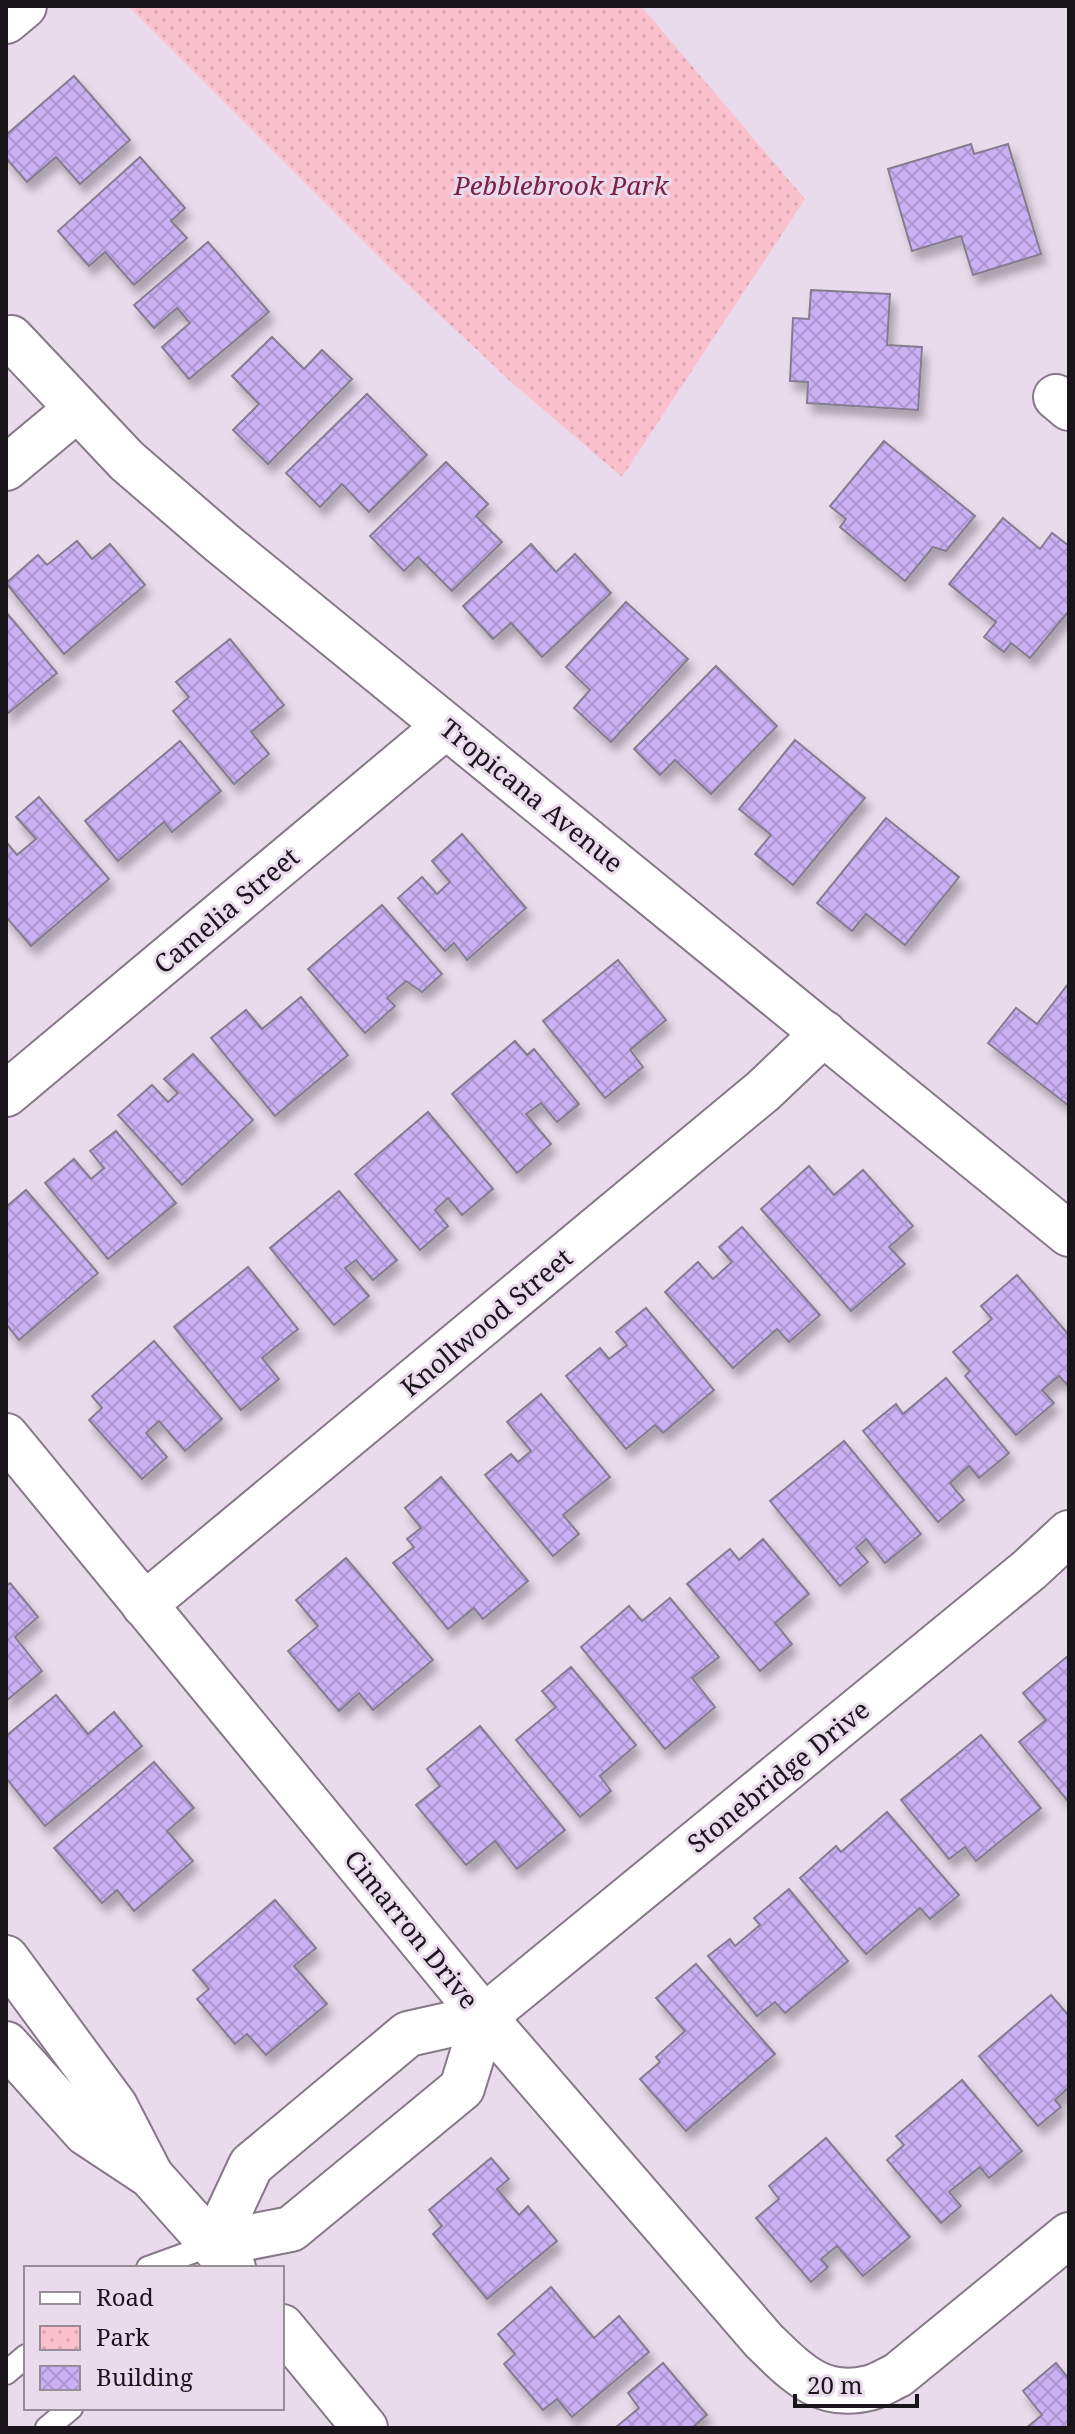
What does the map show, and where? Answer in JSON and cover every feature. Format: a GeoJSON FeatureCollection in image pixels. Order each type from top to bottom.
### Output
{"type":"FeatureCollection","features":[{"type":"Feature","properties":{"kind":"street"},"geometry":{"type":"LineString","coordinates":[[6,21],[24,6]]}},
{"type":"Feature","properties":{"kind":"street","name":"Tropicana Avenue"},"geometry":{"type":"LineString","coordinates":[[8,332],[127,461],[222,543],[1069,1234]]}},
{"type":"Feature","properties":{"kind":"street"},"geometry":{"type":"LineString","coordinates":[[6,468],[77,409]]}},
{"type":"Feature","properties":{"kind":"street","name":"Camelia Street"},"geometry":{"type":"LineString","coordinates":[[6,1094],[446,726]]}},
{"type":"Feature","properties":{"kind":"street","name":"Knollwood Street"},"geometry":{"type":"LineString","coordinates":[[144,1605],[763,1091],[824,1033]]}},
{"type":"Feature","properties":{"kind":"street","name":"Cimarron Drive"},"geometry":{"type":"LineString","coordinates":[[6,1436],[484,2017],[764,2341],[796,2372],[817,2386],[843,2391],[870,2388],[898,2375],[1069,2235]]}},
{"type":"Feature","properties":{"kind":"street","name":"Stonebridge Drive"},"geometry":{"type":"LineString","coordinates":[[215,2260],[251,2165],[408,2034],[484,2017],[1029,1570],[1069,1533]]}},
{"type":"Feature","properties":{"kind":"street"},"geometry":{"type":"LineString","coordinates":[[6,1958],[115,2106],[151,2176],[215,2260],[291,2229],[462,2088],[484,2017]]}},
{"type":"Feature","properties":{"kind":"street"},"geometry":{"type":"LineString","coordinates":[[6,2044],[86,2133],[151,2176]]}},
{"type":"Feature","properties":{"kind":"street"},"geometry":{"type":"LineString","coordinates":[[284,2329],[365,2428]]}},
{"type":"Feature","properties":{"kind":"lane"},"geometry":{"type":"LineString","coordinates":[[165,2266],[215,2260]]}},
{"type":"Feature","properties":{"kind":"lane"},"geometry":{"type":"LineString","coordinates":[[6,2373],[24,2358]]}},
{"type":"Feature","properties":{"kind":"lane"},"geometry":{"type":"LineString","coordinates":[[47,2428],[69,2410]]}},
{"type":"Feature","properties":{"kind":"green space","name":"Pebblebrook Park"},"geometry":{"type":"Polygon","coordinates":[[[128,6],[641,6],[805,199],[622,477],[510,381],[391,269],[128,6]]]}},
{"type":"Feature","properties":{"kind":"building"},"geometry":{"type":"Polygon","coordinates":[[[74,76],[130,140],[80,184],[56,157],[27,182],[6,158],[6,135],[74,76]]]}},
{"type":"Feature","properties":{"kind":"building"},"geometry":{"type":"Polygon","coordinates":[[[971,144],[974,154],[1008,144],[1041,254],[973,275],[961,236],[912,251],[888,169],[971,144]]]}},
{"type":"Feature","properties":{"kind":"building"},"geometry":{"type":"Polygon","coordinates":[[[140,157],[185,208],[171,221],[187,238],[134,285],[105,252],[89,266],[58,231],[140,157]]]}},
{"type":"Feature","properties":{"kind":"building"},"geometry":{"type":"Polygon","coordinates":[[[208,242],[269,312],[189,379],[162,347],[190,323],[177,308],[154,328],[134,305],[208,242]]]}},
{"type":"Feature","properties":{"kind":"building"},"geometry":{"type":"Polygon","coordinates":[[[811,290],[890,294],[887,345],[922,347],[918,410],[807,403],[808,382],[790,381],[793,318],[809,319],[811,290]]]}},
{"type":"Feature","properties":{"kind":"building"},"geometry":{"type":"Polygon","coordinates":[[[272,337],[304,369],[322,350],[352,379],[268,464],[233,430],[259,404],[232,376],[272,337]]]}},
{"type":"Feature","properties":{"kind":"building"},"geometry":{"type":"Polygon","coordinates":[[[367,394],[427,455],[369,512],[342,484],[320,507],[286,473],[367,394]]]}},
{"type":"Feature","properties":{"kind":"building"},"geometry":{"type":"Polygon","coordinates":[[[884,441],[975,516],[946,551],[933,547],[905,581],[840,527],[846,519],[830,506],[884,441]]]}},
{"type":"Feature","properties":{"kind":"building"},"geometry":{"type":"Polygon","coordinates":[[[446,462],[488,504],[476,516],[502,542],[452,591],[418,557],[404,571],[370,536],[446,462]]]}},
{"type":"Feature","properties":{"kind":"building"},"geometry":{"type":"Polygon","coordinates":[[[1003,518],[1040,549],[1052,533],[1069,546],[1069,611],[1030,658],[1011,643],[1004,652],[984,637],[996,622],[949,584],[1003,518]]]}},
{"type":"Feature","properties":{"kind":"building"},"geometry":{"type":"Polygon","coordinates":[[[77,541],[92,559],[110,544],[145,585],[64,654],[6,583],[38,555],[47,565],[77,541]]]}},
{"type":"Feature","properties":{"kind":"building"},"geometry":{"type":"Polygon","coordinates":[[[531,544],[556,572],[575,554],[611,593],[542,657],[511,623],[493,639],[463,606],[531,544]]]}},
{"type":"Feature","properties":{"kind":"building"},"geometry":{"type":"Polygon","coordinates":[[[626,602],[688,659],[611,742],[574,708],[590,690],[566,667],[626,602]]]}},
{"type":"Feature","properties":{"kind":"building"},"geometry":{"type":"Polygon","coordinates":[[[6,612],[57,673],[6,715],[6,612]]]}},
{"type":"Feature","properties":{"kind":"building"},"geometry":{"type":"Polygon","coordinates":[[[230,639],[284,705],[251,732],[269,754],[234,784],[173,711],[189,697],[176,682],[230,639]]]}},
{"type":"Feature","properties":{"kind":"building"},"geometry":{"type":"Polygon","coordinates":[[[716,666],[777,726],[711,794],[675,760],[660,775],[634,749],[716,666]]]}},
{"type":"Feature","properties":{"kind":"building"},"geometry":{"type":"Polygon","coordinates":[[[795,740],[865,798],[793,885],[755,854],[771,835],[739,809],[795,740]]]}},
{"type":"Feature","properties":{"kind":"building"},"geometry":{"type":"Polygon","coordinates":[[[180,741],[221,791],[172,832],[164,822],[118,861],[85,821],[180,741]]]}},
{"type":"Feature","properties":{"kind":"building"},"geometry":{"type":"Polygon","coordinates":[[[39,797],[109,879],[31,946],[6,917],[6,846],[8,844],[17,855],[36,839],[16,817],[39,797]]]}},
{"type":"Feature","properties":{"kind":"building"},"geometry":{"type":"Polygon","coordinates":[[[886,818],[959,877],[905,945],[866,914],[852,931],[817,903],[886,818]]]}},
{"type":"Feature","properties":{"kind":"building"},"geometry":{"type":"Polygon","coordinates":[[[462,834],[526,908],[467,960],[454,943],[445,951],[398,898],[422,877],[437,894],[450,882],[432,861],[462,834]]]}},
{"type":"Feature","properties":{"kind":"building"},"geometry":{"type":"Polygon","coordinates":[[[382,905],[442,974],[422,992],[406,981],[387,998],[395,1006],[365,1033],[308,969],[382,905]]]}},
{"type":"Feature","properties":{"kind":"building"},"geometry":{"type":"Polygon","coordinates":[[[618,960],[666,1020],[630,1050],[643,1067],[605,1098],[543,1021],[618,960]]]}},
{"type":"Feature","properties":{"kind":"building"},"geometry":{"type":"Polygon","coordinates":[[[1069,983],[1069,1106],[988,1043],[1016,1008],[1037,1024],[1069,983]]]}},
{"type":"Feature","properties":{"kind":"building"},"geometry":{"type":"Polygon","coordinates":[[[301,997],[348,1055],[275,1116],[211,1038],[246,1010],[262,1029],[301,997]]]}},
{"type":"Feature","properties":{"kind":"building"},"geometry":{"type":"Polygon","coordinates":[[[515,1041],[527,1055],[534,1049],[579,1104],[557,1122],[541,1103],[526,1114],[551,1144],[517,1173],[452,1094],[515,1041]]]}},
{"type":"Feature","properties":{"kind":"building"},"geometry":{"type":"Polygon","coordinates":[[[193,1054],[253,1120],[182,1185],[118,1115],[152,1085],[168,1102],[178,1093],[164,1079],[193,1054]]]}},
{"type":"Feature","properties":{"kind":"building"},"geometry":{"type":"Polygon","coordinates":[[[428,1112],[493,1189],[462,1215],[448,1198],[435,1210],[448,1226],[420,1250],[355,1174],[428,1112]]]}},
{"type":"Feature","properties":{"kind":"building"},"geometry":{"type":"Polygon","coordinates":[[[116,1131],[176,1203],[108,1259],[45,1183],[74,1159],[91,1179],[104,1168],[90,1151],[116,1131]]]}},
{"type":"Feature","properties":{"kind":"building"},"geometry":{"type":"Polygon","coordinates":[[[809,1166],[834,1195],[863,1170],[913,1226],[889,1247],[905,1264],[851,1311],[761,1209],[809,1166]]]}},
{"type":"Feature","properties":{"kind":"building"},"geometry":{"type":"Polygon","coordinates":[[[26,1190],[98,1273],[19,1340],[6,1324],[6,1207],[26,1190]]]}},
{"type":"Feature","properties":{"kind":"building"},"geometry":{"type":"Polygon","coordinates":[[[339,1191],[397,1260],[373,1280],[356,1260],[345,1268],[369,1296],[334,1325],[270,1248],[339,1191]]]}},
{"type":"Feature","properties":{"kind":"building"},"geometry":{"type":"Polygon","coordinates":[[[742,1227],[820,1315],[789,1342],[777,1329],[733,1368],[665,1292],[698,1262],[713,1279],[732,1262],[719,1247],[742,1227]]]}},
{"type":"Feature","properties":{"kind":"building"},"geometry":{"type":"Polygon","coordinates":[[[248,1267],[298,1329],[262,1358],[279,1379],[241,1410],[174,1327],[248,1267]]]}},
{"type":"Feature","properties":{"kind":"building"},"geometry":{"type":"Polygon","coordinates":[[[1017,1275],[1069,1335],[1069,1387],[1059,1376],[1042,1390],[1054,1403],[1016,1435],[965,1376],[970,1371],[953,1352],[992,1319],[981,1306],[1017,1275]]]}},
{"type":"Feature","properties":{"kind":"building"},"geometry":{"type":"Polygon","coordinates":[[[646,1308],[714,1390],[663,1433],[655,1425],[626,1449],[566,1376],[600,1348],[609,1359],[627,1345],[616,1332],[646,1308]]]}},
{"type":"Feature","properties":{"kind":"building"},"geometry":{"type":"Polygon","coordinates":[[[154,1341],[222,1419],[185,1451],[159,1421],[146,1433],[167,1457],[142,1479],[89,1420],[102,1408],[92,1396],[154,1341]]]}},
{"type":"Feature","properties":{"kind":"building"},"geometry":{"type":"Polygon","coordinates":[[[946,1378],[1009,1453],[979,1478],[969,1466],[950,1483],[964,1500],[938,1522],[863,1431],[896,1404],[903,1414],[946,1378]]]}},
{"type":"Feature","properties":{"kind":"building"},"geometry":{"type":"Polygon","coordinates":[[[541,1394],[610,1477],[563,1515],[579,1534],[553,1556],[485,1475],[511,1454],[518,1462],[531,1451],[507,1422],[541,1394]]]}},
{"type":"Feature","properties":{"kind":"building"},"geometry":{"type":"Polygon","coordinates":[[[844,1441],[921,1534],[885,1563],[866,1539],[856,1548],[868,1562],[840,1586],[770,1501],[844,1441]]]}},
{"type":"Feature","properties":{"kind":"building"},"geometry":{"type":"Polygon","coordinates":[[[441,1477],[528,1581],[483,1619],[474,1608],[448,1629],[393,1563],[414,1547],[407,1539],[421,1528],[405,1508],[441,1477]]]}},
{"type":"Feature","properties":{"kind":"building"},"geometry":{"type":"Polygon","coordinates":[[[763,1539],[809,1594],[775,1623],[792,1644],[760,1671],[687,1584],[730,1549],[739,1560],[763,1539]]]}},
{"type":"Feature","properties":{"kind":"building"},"geometry":{"type":"Polygon","coordinates":[[[346,1558],[433,1660],[373,1710],[359,1693],[339,1711],[288,1651],[318,1626],[296,1600],[346,1558]]]}},
{"type":"Feature","properties":{"kind":"building"},"geometry":{"type":"Polygon","coordinates":[[[10,1583],[38,1617],[15,1637],[42,1671],[6,1701],[6,1586],[10,1583]]]}},
{"type":"Feature","properties":{"kind":"building"},"geometry":{"type":"Polygon","coordinates":[[[670,1598],[719,1657],[692,1678],[715,1707],[665,1749],[581,1647],[629,1606],[642,1621],[670,1598]]]}},
{"type":"Feature","properties":{"kind":"building"},"geometry":{"type":"Polygon","coordinates":[[[1069,1655],[1067,1800],[1019,1742],[1046,1720],[1023,1693],[1069,1655]]]}},
{"type":"Feature","properties":{"kind":"building"},"geometry":{"type":"Polygon","coordinates":[[[571,1667],[636,1745],[600,1776],[611,1791],[580,1817],[516,1740],[556,1707],[542,1691],[571,1667]]]}},
{"type":"Feature","properties":{"kind":"building"},"geometry":{"type":"Polygon","coordinates":[[[56,1695],[88,1734],[114,1712],[142,1746],[45,1826],[6,1778],[6,1736],[56,1695]]]}},
{"type":"Feature","properties":{"kind":"building"},"geometry":{"type":"Polygon","coordinates":[[[480,1726],[565,1830],[517,1869],[495,1841],[466,1865],[416,1805],[440,1786],[427,1769],[480,1726]]]}},
{"type":"Feature","properties":{"kind":"building"},"geometry":{"type":"Polygon","coordinates":[[[981,1735],[1041,1808],[976,1861],[965,1847],[949,1859],[901,1800],[981,1735]]]}},
{"type":"Feature","properties":{"kind":"building"},"geometry":{"type":"Polygon","coordinates":[[[154,1762],[194,1808],[167,1831],[193,1861],[134,1911],[117,1890],[102,1903],[54,1848],[154,1762]]]}},
{"type":"Feature","properties":{"kind":"building"},"geometry":{"type":"Polygon","coordinates":[[[887,1812],[959,1895],[930,1919],[920,1908],[866,1954],[800,1878],[836,1846],[841,1852],[887,1812]]]}},
{"type":"Feature","properties":{"kind":"building"},"geometry":{"type":"Polygon","coordinates":[[[789,1889],[848,1961],[785,2013],[775,2002],[757,2016],[708,1956],[730,1939],[735,1946],[760,1925],[754,1918],[789,1889]]]}},
{"type":"Feature","properties":{"kind":"building"},"geometry":{"type":"Polygon","coordinates":[[[275,1900],[316,1948],[294,1966],[327,2004],[266,2055],[247,2034],[235,2044],[197,1999],[209,1989],[193,1970],[275,1900]]]}},
{"type":"Feature","properties":{"kind":"building"},"geometry":{"type":"Polygon","coordinates":[[[696,1964],[775,2054],[686,2131],[640,2079],[660,2062],[656,2057],[685,2031],[656,1998],[696,1964]]]}},
{"type":"Feature","properties":{"kind":"building"},"geometry":{"type":"Polygon","coordinates":[[[1051,1995],[1069,2016],[1069,2087],[1055,2100],[1061,2107],[1038,2126],[979,2056],[1051,1995]]]}},
{"type":"Feature","properties":{"kind":"building"},"geometry":{"type":"Polygon","coordinates":[[[962,2080],[1022,2151],[989,2178],[980,2167],[949,2192],[961,2206],[941,2223],[887,2160],[904,2145],[896,2136],[962,2080]]]}},
{"type":"Feature","properties":{"kind":"building"},"geometry":{"type":"Polygon","coordinates":[[[826,2138],[910,2237],[863,2276],[837,2246],[821,2259],[828,2267],[811,2282],[756,2218],[779,2199],[769,2186],[826,2138]]]}},
{"type":"Feature","properties":{"kind":"building"},"geometry":{"type":"Polygon","coordinates":[[[491,2158],[509,2179],[497,2189],[519,2215],[528,2206],[557,2241],[487,2299],[433,2234],[442,2226],[429,2210],[491,2158]]]}},
{"type":"Feature","properties":{"kind":"building"},"geometry":{"type":"Polygon","coordinates":[[[551,2287],[594,2338],[619,2316],[649,2352],[572,2417],[557,2399],[543,2410],[504,2364],[515,2354],[498,2334],[551,2287]]]}},
{"type":"Feature","properties":{"kind":"building"},"geometry":{"type":"Polygon","coordinates":[[[663,2363],[707,2415],[692,2428],[615,2428],[639,2408],[628,2393],[663,2363]]]}},
{"type":"Feature","properties":{"kind":"building"},"geometry":{"type":"Polygon","coordinates":[[[1056,2363],[1069,2379],[1069,2428],[1026,2428],[1042,2415],[1023,2391],[1056,2363]]]}}]}
